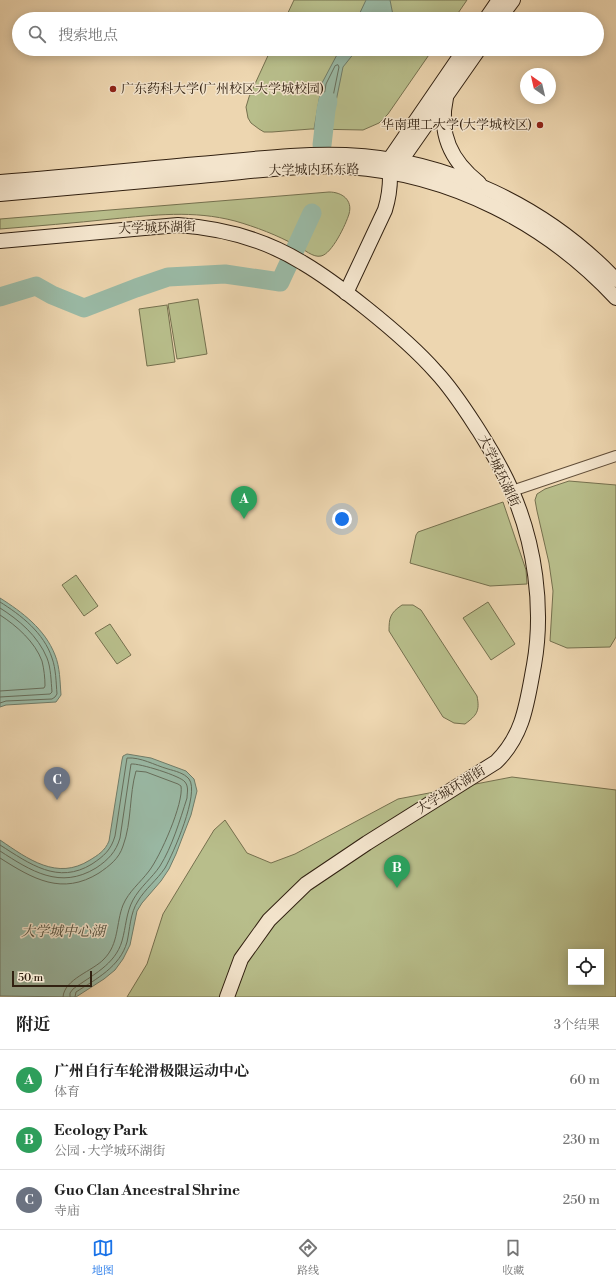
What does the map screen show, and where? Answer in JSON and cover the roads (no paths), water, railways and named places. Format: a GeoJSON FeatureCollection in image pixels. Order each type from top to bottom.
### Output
{"type":"FeatureCollection","features":[{"type":"Feature","properties":{"kind":"main road"},"geometry":{"type":"LineString","coordinates":[[491,12],[499,0]]}},
{"type":"Feature","properties":{"kind":"main road"},"geometry":{"type":"LineString","coordinates":[[504,12],[513,0]]}},
{"type":"Feature","properties":{"kind":"main road"},"geometry":{"type":"LineString","coordinates":[[346,293],[386,210],[393,165],[462,56]]}},
{"type":"Feature","properties":{"kind":"main road"},"geometry":{"type":"LineString","coordinates":[[393,165],[448,94],[474,56]]}},
{"type":"Feature","properties":{"kind":"main road"},"geometry":{"type":"LineString","coordinates":[[448,94],[443,117],[444,128],[451,151],[466,171],[487,190]]}},
{"type":"Feature","properties":{"kind":"main road","name":"大学城内环东路"},"geometry":{"type":"LineString","coordinates":[[0,182],[293,156],[348,155],[393,165],[444,173],[487,190],[521,206],[566,236],[616,280]]}},
{"type":"Feature","properties":{"kind":"main road","name":"大学城内环东路"},"geometry":{"type":"LineString","coordinates":[[0,194],[294,168],[393,165],[425,180],[453,189],[482,201],[515,217],[571,255],[595,276],[616,298]]}},
{"type":"Feature","properties":{"kind":"main road","name":"大学城环湖街"},"geometry":{"type":"LineString","coordinates":[[0,241],[178,225],[200,226],[221,230],[260,243],[284,252],[303,262],[346,293],[398,334],[437,372],[468,414],[497,462],[512,491],[527,537],[538,605],[538,628],[536,654],[526,706],[514,741],[496,762],[367,843],[306,884],[268,920],[241,960],[227,997]]}},
{"type":"Feature","properties":{"kind":"street"},"geometry":{"type":"LineString","coordinates":[[512,491],[616,456]]}},
{"type":"Feature","properties":{"kind":"water"},"geometry":{"type":"Polygon","coordinates":[[[366,0],[390,0],[392,12],[360,12],[366,0]]]}},
{"type":"Feature","properties":{"kind":"water"},"geometry":{"type":"Polygon","coordinates":[[[336,56],[352,56],[343,67],[331,126],[314,129],[322,83],[336,56]]]}},
{"type":"Feature","properties":{"kind":"water"},"geometry":{"type":"Polygon","coordinates":[[[0,598],[32,622],[51,646],[57,660],[60,675],[61,695],[56,702],[6,705],[0,707],[0,598]]]}},
{"type":"Feature","properties":{"kind":"water","name":"大学城中心湖"},"geometry":{"type":"Polygon","coordinates":[[[127,754],[151,758],[186,771],[194,779],[197,791],[191,815],[169,869],[137,911],[130,945],[123,959],[115,970],[104,979],[76,997],[0,996],[0,840],[32,860],[54,868],[78,866],[96,856],[103,850],[109,841],[122,760],[123,756],[127,754]]]}},
{"type":"Feature","properties":{"kind":"waterway"},"geometry":{"type":"LineString","coordinates":[[322,145],[328,101]]}},
{"type":"Feature","properties":{"kind":"waterway"},"geometry":{"type":"LineString","coordinates":[[0,297],[36,286],[52,295],[84,308],[168,277],[225,274],[280,282],[312,213]]}},
{"type":"Feature","properties":{"kind":"place","name":"广东药科大学(广州校区大学城校园)"},"geometry":{"type":"Point","coordinates":[113,89]}},
{"type":"Feature","properties":{"kind":"place","name":"华南理工大学(大学城校区)"},"geometry":{"type":"Point","coordinates":[540,125]}},
{"type":"Feature","properties":{"kind":"place","name":"广州自行车轮滑极限运动中心"},"geometry":{"type":"Point","coordinates":[244,519]}},
{"type":"Feature","properties":{"kind":"place","name":"Guo Clan Ancestral Shrine"},"geometry":{"type":"Point","coordinates":[57,800]}},
{"type":"Feature","properties":{"kind":"place","name":"Ecology Park"},"geometry":{"type":"Point","coordinates":[397,888]}}]}
